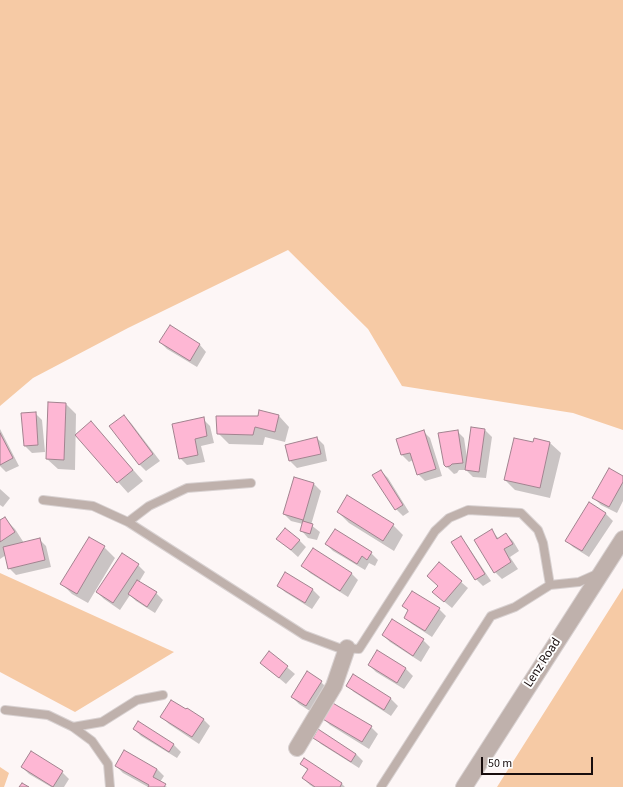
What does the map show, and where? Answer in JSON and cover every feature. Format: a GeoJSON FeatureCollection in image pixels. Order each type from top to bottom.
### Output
{"type":"FeatureCollection","features":[{"type":"Feature","properties":{"kind":"street","name":"Lenz Road"},"geometry":{"type":"LineString","coordinates":[[464,787],[623,539]]}},
{"type":"Feature","properties":{"kind":"street"},"geometry":{"type":"LineString","coordinates":[[297,748],[334,686],[347,648]]}},
{"type":"Feature","properties":{"kind":"lane"},"geometry":{"type":"LineString","coordinates":[[128,522],[150,506],[187,488],[251,483]]}},
{"type":"Feature","properties":{"kind":"lane"},"geometry":{"type":"LineString","coordinates":[[43,500],[93,506],[128,522],[304,635],[339,648],[359,649],[435,531],[449,518],[468,510],[521,513],[538,530],[543,543],[550,585]]}},
{"type":"Feature","properties":{"kind":"lane"},"geometry":{"type":"LineString","coordinates":[[381,787],[491,616],[515,607],[550,585],[579,582],[601,572]]}},
{"type":"Feature","properties":{"kind":"lane"},"geometry":{"type":"LineString","coordinates":[[73,727],[102,722],[137,700],[163,695]]}},
{"type":"Feature","properties":{"kind":"lane"},"geometry":{"type":"LineString","coordinates":[[5,710],[48,715],[73,727],[92,741],[108,764],[110,787]]}},
{"type":"Feature","properties":{"kind":"shaded area"},"geometry":{"type":"Polygon","coordinates":[[[0,0],[623,0],[623,430],[573,413],[402,386],[368,329],[288,250],[128,328],[33,378],[0,406],[0,0]]]}},
{"type":"Feature","properties":{"kind":"shaded area"},"geometry":{"type":"Polygon","coordinates":[[[0,573],[174,652],[75,712],[0,672],[0,573]]]}},
{"type":"Feature","properties":{"kind":"shaded area"},"geometry":{"type":"Polygon","coordinates":[[[623,588],[623,787],[497,787],[623,588]]]}},
{"type":"Feature","properties":{"kind":"shaded area"},"geometry":{"type":"Polygon","coordinates":[[[0,767],[9,773],[4,787],[0,787],[0,767]]]}},
{"type":"Feature","properties":{"kind":"building"},"geometry":{"type":"Polygon","coordinates":[[[170,325],[200,344],[190,361],[159,342],[170,325]]]}},
{"type":"Feature","properties":{"kind":"building"},"geometry":{"type":"Polygon","coordinates":[[[48,402],[66,403],[64,460],[46,459],[48,402]]]}},
{"type":"Feature","properties":{"kind":"building"},"geometry":{"type":"Polygon","coordinates":[[[259,410],[279,415],[275,432],[255,427],[253,435],[217,434],[216,416],[258,416],[259,410]]]}},
{"type":"Feature","properties":{"kind":"building"},"geometry":{"type":"Polygon","coordinates":[[[36,412],[38,445],[24,446],[21,413],[36,412]]]}},
{"type":"Feature","properties":{"kind":"building"},"geometry":{"type":"Polygon","coordinates":[[[124,415],[153,454],[139,465],[109,426],[124,415]]]}},
{"type":"Feature","properties":{"kind":"building"},"geometry":{"type":"Polygon","coordinates":[[[204,417],[207,436],[195,439],[198,455],[179,459],[172,424],[204,417]]]}},
{"type":"Feature","properties":{"kind":"building"},"geometry":{"type":"Polygon","coordinates":[[[91,421],[133,470],[117,483],[75,435],[91,421]]]}},
{"type":"Feature","properties":{"kind":"building"},"geometry":{"type":"Polygon","coordinates":[[[471,427],[485,429],[479,472],[465,470],[471,427]]]}},
{"type":"Feature","properties":{"kind":"building"},"geometry":{"type":"Polygon","coordinates":[[[424,430],[436,469],[417,475],[410,453],[401,455],[396,439],[424,430]]]}},
{"type":"Feature","properties":{"kind":"building"},"geometry":{"type":"Polygon","coordinates":[[[458,430],[463,463],[452,464],[446,467],[444,465],[438,433],[458,430]]]}},
{"type":"Feature","properties":{"kind":"building"},"geometry":{"type":"Polygon","coordinates":[[[0,433],[13,458],[0,465],[0,433]]]}},
{"type":"Feature","properties":{"kind":"building"},"geometry":{"type":"Polygon","coordinates":[[[317,437],[321,454],[289,461],[285,445],[317,437]]]}},
{"type":"Feature","properties":{"kind":"building"},"geometry":{"type":"Polygon","coordinates":[[[514,438],[533,442],[534,438],[550,442],[540,488],[504,480],[514,438]]]}},
{"type":"Feature","properties":{"kind":"building"},"geometry":{"type":"Polygon","coordinates":[[[609,468],[623,476],[623,482],[609,507],[592,498],[609,468]]]}},
{"type":"Feature","properties":{"kind":"building"},"geometry":{"type":"Polygon","coordinates":[[[381,470],[403,505],[395,510],[372,475],[381,470]]]}},
{"type":"Feature","properties":{"kind":"building"},"geometry":{"type":"Polygon","coordinates":[[[294,477],[314,483],[303,521],[313,524],[310,534],[300,531],[303,520],[283,514],[294,477]]]}},
{"type":"Feature","properties":{"kind":"building"},"geometry":{"type":"Polygon","coordinates":[[[347,495],[394,524],[383,541],[337,512],[347,495]]]}},
{"type":"Feature","properties":{"kind":"building"},"geometry":{"type":"Polygon","coordinates":[[[589,502],[606,513],[582,551],[565,541],[589,502]]]}},
{"type":"Feature","properties":{"kind":"building"},"geometry":{"type":"Polygon","coordinates":[[[5,517],[15,532],[0,542],[0,520],[5,517]]]}},
{"type":"Feature","properties":{"kind":"building"},"geometry":{"type":"Polygon","coordinates":[[[285,528],[300,540],[291,550],[276,539],[285,528]]]}},
{"type":"Feature","properties":{"kind":"building"},"geometry":{"type":"Polygon","coordinates":[[[335,529],[372,552],[367,560],[362,556],[357,564],[325,544],[335,529]]]}},
{"type":"Feature","properties":{"kind":"building"},"geometry":{"type":"Polygon","coordinates":[[[492,529],[497,539],[506,533],[513,544],[504,549],[511,562],[494,573],[474,540],[492,529]]]}},
{"type":"Feature","properties":{"kind":"building"},"geometry":{"type":"Polygon","coordinates":[[[461,536],[485,574],[475,580],[451,542],[461,536]]]}},
{"type":"Feature","properties":{"kind":"building"},"geometry":{"type":"Polygon","coordinates":[[[89,537],[105,546],[77,594],[60,584],[89,537]]]}},
{"type":"Feature","properties":{"kind":"building"},"geometry":{"type":"Polygon","coordinates":[[[40,538],[45,560],[8,569],[3,547],[40,538]]]}},
{"type":"Feature","properties":{"kind":"building"},"geometry":{"type":"Polygon","coordinates":[[[313,548],[352,573],[340,591],[301,566],[313,548]]]}},
{"type":"Feature","properties":{"kind":"building"},"geometry":{"type":"Polygon","coordinates":[[[122,553],[139,564],[113,603],[96,592],[122,553]]]}},
{"type":"Feature","properties":{"kind":"building"},"geometry":{"type":"Polygon","coordinates":[[[439,562],[462,581],[444,602],[432,592],[438,586],[427,576],[439,562]]]}},
{"type":"Feature","properties":{"kind":"building"},"geometry":{"type":"Polygon","coordinates":[[[285,572],[313,589],[305,603],[277,586],[285,572]]]}},
{"type":"Feature","properties":{"kind":"building"},"geometry":{"type":"Polygon","coordinates":[[[137,580],[157,592],[147,607],[128,594],[137,580]]]}},
{"type":"Feature","properties":{"kind":"building"},"geometry":{"type":"Polygon","coordinates":[[[412,591],[440,608],[425,631],[404,618],[408,610],[402,606],[412,591]]]}},
{"type":"Feature","properties":{"kind":"building"},"geometry":{"type":"Polygon","coordinates":[[[392,619],[424,639],[413,656],[382,635],[392,619]]]}},
{"type":"Feature","properties":{"kind":"building"},"geometry":{"type":"Polygon","coordinates":[[[377,650],[406,668],[397,683],[368,665],[377,650]]]}},
{"type":"Feature","properties":{"kind":"building"},"geometry":{"type":"Polygon","coordinates":[[[269,651],[288,666],[279,678],[260,663],[269,651]]]}},
{"type":"Feature","properties":{"kind":"building"},"geometry":{"type":"Polygon","coordinates":[[[307,671],[322,681],[306,706],[291,697],[307,671]]]}},
{"type":"Feature","properties":{"kind":"building"},"geometry":{"type":"Polygon","coordinates":[[[353,674],[391,698],[384,710],[346,686],[353,674]]]}},
{"type":"Feature","properties":{"kind":"building"},"geometry":{"type":"Polygon","coordinates":[[[171,700],[204,719],[192,737],[160,717],[171,700]]]}},
{"type":"Feature","properties":{"kind":"building"},"geometry":{"type":"Polygon","coordinates":[[[331,702],[372,726],[362,742],[321,718],[331,702]]]}},
{"type":"Feature","properties":{"kind":"building"},"geometry":{"type":"Polygon","coordinates":[[[138,721],[174,744],[169,752],[133,729],[138,721]]]}},
{"type":"Feature","properties":{"kind":"building"},"geometry":{"type":"Polygon","coordinates":[[[318,729],[356,754],[351,762],[313,738],[318,729]]]}},
{"type":"Feature","properties":{"kind":"building"},"geometry":{"type":"Polygon","coordinates":[[[124,750],[157,769],[153,777],[166,784],[164,787],[148,787],[149,785],[115,766],[124,750]]]}},
{"type":"Feature","properties":{"kind":"building"},"geometry":{"type":"Polygon","coordinates":[[[31,751],[63,771],[53,787],[21,767],[31,751]]]}},
{"type":"Feature","properties":{"kind":"building"},"geometry":{"type":"Polygon","coordinates":[[[304,758],[342,783],[340,787],[315,787],[302,778],[308,769],[300,764],[304,758]]]}},
{"type":"Feature","properties":{"kind":"building"},"geometry":{"type":"Polygon","coordinates":[[[22,783],[29,787],[19,787],[22,783]]]}}]}
